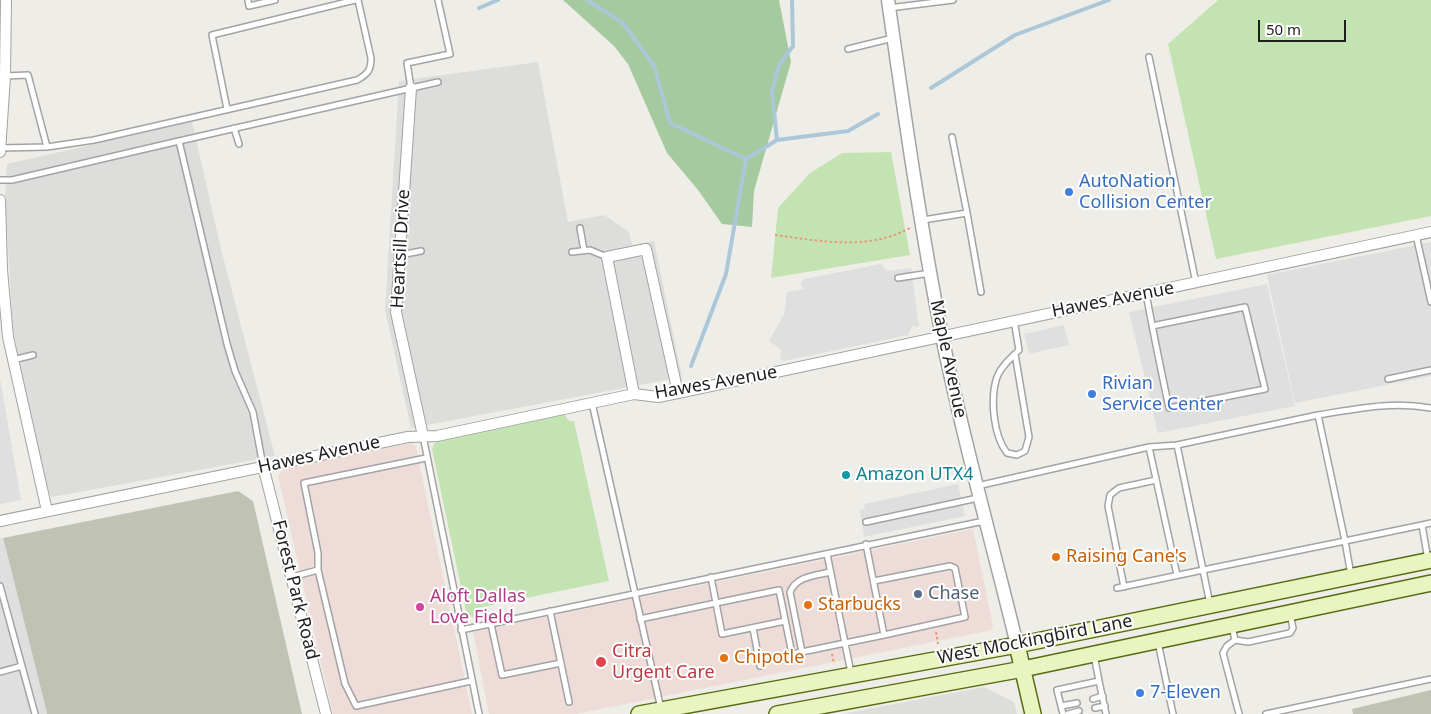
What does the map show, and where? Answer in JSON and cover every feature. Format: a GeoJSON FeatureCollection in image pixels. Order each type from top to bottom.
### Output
{"type":"FeatureCollection","features":[{"type":"Feature","properties":{"kind":"main road","name":"West Mockingbird Lane"},"geometry":{"type":"LineString","coordinates":[[639,714],[661,712],[1017,645],[1351,576],[1430,565]]}},
{"type":"Feature","properties":{"kind":"main road","name":"West Mockingbird Lane"},"geometry":{"type":"LineString","coordinates":[[777,714],[1023,669],[1214,629],[1233,633],[1290,613],[1431,583]]}},
{"type":"Feature","properties":{"kind":"main road"},"geometry":{"type":"LineString","coordinates":[[1210,605],[1214,629]]}},
{"type":"Feature","properties":{"kind":"main road","name":"Maple Avenue"},"geometry":{"type":"LineString","coordinates":[[1017,645],[1033,714]]}},
{"type":"Feature","properties":{"kind":"main road"},"geometry":{"type":"LineString","coordinates":[[851,676],[855,700]]}},
{"type":"Feature","properties":{"kind":"street"},"geometry":{"type":"LineString","coordinates":[[0,152],[5,76],[6,0]]}},
{"type":"Feature","properties":{"kind":"street","name":"Maple Avenue"},"geometry":{"type":"LineString","coordinates":[[888,4],[942,337],[978,492],[1017,645]]}},
{"type":"Feature","properties":{"kind":"street","name":"Heartsill Drive"},"geometry":{"type":"LineString","coordinates":[[410,88],[396,312],[423,436]]}},
{"type":"Feature","properties":{"kind":"street"},"geometry":{"type":"LineString","coordinates":[[0,200],[1,270],[12,360],[47,511]]}},
{"type":"Feature","properties":{"kind":"street","name":"Hawes Avenue"},"geometry":{"type":"LineString","coordinates":[[0,521],[408,437],[437,436],[634,394],[658,396],[678,393],[1431,232]]}},
{"type":"Feature","properties":{"kind":"street"},"geometry":{"type":"LineString","coordinates":[[634,394],[607,257],[646,249],[678,393]]}},
{"type":"Feature","properties":{"kind":"street","name":"Forest Park Road"},"geometry":{"type":"LineString","coordinates":[[263,466],[326,714]]}},
{"type":"Feature","properties":{"kind":"lane"},"geometry":{"type":"LineString","coordinates":[[248,0],[249,6],[275,0]]}},
{"type":"Feature","properties":{"kind":"lane"},"geometry":{"type":"LineString","coordinates":[[0,148],[47,147],[94,140],[357,80],[367,75],[371,67],[372,58],[357,0],[212,35],[227,109]]}},
{"type":"Feature","properties":{"kind":"lane"},"geometry":{"type":"LineString","coordinates":[[410,88],[407,63],[450,54],[438,0]]}},
{"type":"Feature","properties":{"kind":"lane"},"geometry":{"type":"LineString","coordinates":[[888,4],[953,0]]}},
{"type":"Feature","properties":{"kind":"lane"},"geometry":{"type":"LineString","coordinates":[[848,49],[893,38]]}},
{"type":"Feature","properties":{"kind":"lane"},"geometry":{"type":"LineString","coordinates":[[1149,57],[1196,283]]}},
{"type":"Feature","properties":{"kind":"lane"},"geometry":{"type":"LineString","coordinates":[[5,76],[28,75],[47,147]]}},
{"type":"Feature","properties":{"kind":"lane"},"geometry":{"type":"LineString","coordinates":[[0,180],[438,82]]}},
{"type":"Feature","properties":{"kind":"lane"},"geometry":{"type":"LineString","coordinates":[[234,128],[239,144]]}},
{"type":"Feature","properties":{"kind":"lane"},"geometry":{"type":"LineString","coordinates":[[952,137],[981,292]]}},
{"type":"Feature","properties":{"kind":"lane"},"geometry":{"type":"LineString","coordinates":[[178,140],[227,344],[235,371],[252,412],[263,466]]}},
{"type":"Feature","properties":{"kind":"lane"},"geometry":{"type":"LineString","coordinates":[[923,220],[967,213]]}},
{"type":"Feature","properties":{"kind":"lane"},"geometry":{"type":"LineString","coordinates":[[580,228],[584,250]]}},
{"type":"Feature","properties":{"kind":"lane"},"geometry":{"type":"LineString","coordinates":[[1416,235],[1431,302]]}},
{"type":"Feature","properties":{"kind":"lane"},"geometry":{"type":"LineString","coordinates":[[572,252],[584,250],[597,252],[607,257]]}},
{"type":"Feature","properties":{"kind":"lane"},"geometry":{"type":"LineString","coordinates":[[400,255],[421,251]]}},
{"type":"Feature","properties":{"kind":"lane"},"geometry":{"type":"LineString","coordinates":[[898,278],[931,272]]}},
{"type":"Feature","properties":{"kind":"lane"},"geometry":{"type":"LineString","coordinates":[[1146,293],[1152,326],[1169,408],[1265,389],[1245,308],[1152,326]]}},
{"type":"Feature","properties":{"kind":"lane"},"geometry":{"type":"LineString","coordinates":[[1014,320],[1019,350],[1015,354],[998,376],[994,393],[1000,444],[1007,453],[1017,455],[1025,451],[1029,437],[1015,354]]}},
{"type":"Feature","properties":{"kind":"lane"},"geometry":{"type":"LineString","coordinates":[[12,360],[33,355]]}},
{"type":"Feature","properties":{"kind":"lane"},"geometry":{"type":"LineString","coordinates":[[1388,379],[1431,370]]}},
{"type":"Feature","properties":{"kind":"lane"},"geometry":{"type":"LineString","coordinates":[[592,403],[661,712]]}},
{"type":"Feature","properties":{"kind":"lane"},"geometry":{"type":"LineString","coordinates":[[866,522],[1149,447],[1177,445],[1318,415],[1381,405],[1414,405],[1431,408]]}},
{"type":"Feature","properties":{"kind":"lane"},"geometry":{"type":"LineString","coordinates":[[1318,415],[1351,576]]}},
{"type":"Feature","properties":{"kind":"lane"},"geometry":{"type":"LineString","coordinates":[[423,436],[471,682],[479,714]]}},
{"type":"Feature","properties":{"kind":"lane"},"geometry":{"type":"LineString","coordinates":[[1177,445],[1210,605]]}},
{"type":"Feature","properties":{"kind":"lane"},"geometry":{"type":"LineString","coordinates":[[1149,447],[1177,575]]}},
{"type":"Feature","properties":{"kind":"lane"},"geometry":{"type":"LineString","coordinates":[[426,458],[304,483],[318,553],[318,570],[345,684],[356,706],[471,682]]}},
{"type":"Feature","properties":{"kind":"lane"},"geometry":{"type":"LineString","coordinates":[[1124,587],[1108,506],[1110,496],[1119,488],[1156,480]]}},
{"type":"Feature","properties":{"kind":"lane"},"geometry":{"type":"LineString","coordinates":[[461,630],[985,520]]}},
{"type":"Feature","properties":{"kind":"lane"},"geometry":{"type":"LineString","coordinates":[[1117,588],[1431,523]]}},
{"type":"Feature","properties":{"kind":"lane"},"geometry":{"type":"LineString","coordinates":[[1422,525],[1430,565]]}},
{"type":"Feature","properties":{"kind":"lane"},"geometry":{"type":"LineString","coordinates":[[866,544],[884,635]]}},
{"type":"Feature","properties":{"kind":"lane"},"geometry":{"type":"LineString","coordinates":[[827,554],[851,676]]}},
{"type":"Feature","properties":{"kind":"lane"},"geometry":{"type":"LineString","coordinates":[[640,619],[779,590],[792,654],[965,617],[958,575],[955,568],[950,566],[874,581]]}},
{"type":"Feature","properties":{"kind":"lane"},"geometry":{"type":"LineString","coordinates":[[292,577],[318,570]]}},
{"type":"Feature","properties":{"kind":"lane"},"geometry":{"type":"LineString","coordinates":[[802,652],[790,592],[794,584],[800,579],[830,572]]}},
{"type":"Feature","properties":{"kind":"lane"},"geometry":{"type":"LineString","coordinates":[[711,577],[722,634],[785,621]]}},
{"type":"Feature","properties":{"kind":"lane"},"geometry":{"type":"LineString","coordinates":[[0,586],[35,714]]}},
{"type":"Feature","properties":{"kind":"lane"},"geometry":{"type":"LineString","coordinates":[[550,612],[569,702]]}},
{"type":"Feature","properties":{"kind":"lane"},"geometry":{"type":"LineString","coordinates":[[491,624],[502,675],[561,663]]}},
{"type":"Feature","properties":{"kind":"lane"},"geometry":{"type":"LineString","coordinates":[[753,628],[760,666]]}},
{"type":"Feature","properties":{"kind":"lane"},"geometry":{"type":"LineString","coordinates":[[1233,633],[1223,654],[1239,714]]}},
{"type":"Feature","properties":{"kind":"lane"},"geometry":{"type":"LineString","coordinates":[[1158,641],[1173,714]]}},
{"type":"Feature","properties":{"kind":"lane"},"geometry":{"type":"LineString","coordinates":[[1094,655],[1106,714]]}},
{"type":"Feature","properties":{"kind":"lane"},"geometry":{"type":"LineString","coordinates":[[0,672],[22,666]]}},
{"type":"Feature","properties":{"kind":"lane"},"geometry":{"type":"LineString","coordinates":[[1266,714],[1431,679]]}},
{"type":"Feature","properties":{"kind":"lane"},"geometry":{"type":"LineString","coordinates":[[1062,714],[1057,690],[1099,682]]}},
{"type":"Feature","properties":{"kind":"lane"},"geometry":{"type":"LineString","coordinates":[[1092,699],[1103,696]]}},
{"type":"Feature","properties":{"kind":"lane"},"geometry":{"type":"LineString","coordinates":[[1061,706],[1077,703]]}},
{"type":"Feature","properties":{"kind":"lane"},"geometry":{"type":"LineString","coordinates":[[1095,708],[1105,706]]}},
{"type":"Feature","properties":{"kind":"lane"},"geometry":{"type":"LineString","coordinates":[[1068,714],[1079,712]]}},
{"type":"Feature","properties":{"kind":"path"},"geometry":{"type":"LineString","coordinates":[[775,236],[847,244],[877,240],[899,234],[923,220]]}},
{"type":"Feature","properties":{"kind":"path"},"geometry":{"type":"LineString","coordinates":[[936,632],[938,644]]}},
{"type":"Feature","properties":{"kind":"shaded area"},"geometry":{"type":"Polygon","coordinates":[[[538,62],[568,222],[604,215],[629,232],[632,245],[654,241],[682,377],[411,428],[385,310],[399,81],[538,62]]]}},
{"type":"Feature","properties":{"kind":"shaded area"},"geometry":{"type":"Polygon","coordinates":[[[192,122],[221,249],[275,456],[52,497],[49,493],[33,431],[13,329],[5,196],[7,164],[192,122]]]}},
{"type":"Feature","properties":{"kind":"shaded area"},"geometry":{"type":"Polygon","coordinates":[[[1431,242],[1431,376],[1295,403],[1267,275],[1431,242]]]}},
{"type":"Feature","properties":{"kind":"shaded area"},"geometry":{"type":"Polygon","coordinates":[[[881,264],[887,271],[911,268],[919,327],[912,326],[908,335],[784,361],[780,359],[782,350],[769,341],[784,314],[787,292],[804,289],[800,284],[804,279],[881,264]]]}},
{"type":"Feature","properties":{"kind":"shaded area"},"geometry":{"type":"Polygon","coordinates":[[[1267,284],[1295,406],[1158,433],[1129,312],[1267,284]]]}},
{"type":"Feature","properties":{"kind":"shaded area"},"geometry":{"type":"Polygon","coordinates":[[[1064,325],[1069,345],[1029,354],[1024,334],[1064,325]]]}},
{"type":"Feature","properties":{"kind":"shaded area"},"geometry":{"type":"Polygon","coordinates":[[[0,378],[21,500],[0,504],[0,378]]]}},
{"type":"Feature","properties":{"kind":"shaded area"},"geometry":{"type":"Polygon","coordinates":[[[412,443],[416,448],[472,714],[333,714],[278,476],[281,471],[293,467],[412,443]]]}},
{"type":"Feature","properties":{"kind":"shaded area"},"geometry":{"type":"Polygon","coordinates":[[[958,484],[965,516],[864,537],[860,510],[865,509],[864,504],[958,484]]]}},
{"type":"Feature","properties":{"kind":"shaded area"},"geometry":{"type":"Polygon","coordinates":[[[238,491],[253,501],[302,714],[47,714],[3,538],[238,491]]]}},
{"type":"Feature","properties":{"kind":"shaded area"},"geometry":{"type":"Polygon","coordinates":[[[973,529],[993,626],[992,630],[576,714],[489,714],[473,632],[973,529]]]}},
{"type":"Feature","properties":{"kind":"shaded area"},"geometry":{"type":"Polygon","coordinates":[[[0,538],[3,538],[47,714],[0,714],[0,538]]]}},
{"type":"Feature","properties":{"kind":"shaded area"},"geometry":{"type":"Polygon","coordinates":[[[984,687],[1014,702],[1017,714],[842,714],[984,687]]]}},
{"type":"Feature","properties":{"kind":"shaded area"},"geometry":{"type":"Polygon","coordinates":[[[1431,690],[1431,714],[1353,714],[1352,709],[1431,690]]]}},
{"type":"Feature","properties":{"kind":"green space"},"geometry":{"type":"Polygon","coordinates":[[[563,0],[779,0],[791,62],[754,191],[752,227],[722,224],[698,190],[667,153],[628,64],[614,46],[563,0]]]}},
{"type":"Feature","properties":{"kind":"green space"},"geometry":{"type":"Polygon","coordinates":[[[1218,0],[1431,0],[1431,216],[1216,259],[1168,44],[1218,0]]]}},
{"type":"Feature","properties":{"kind":"green space"},"geometry":{"type":"Polygon","coordinates":[[[891,152],[910,255],[771,278],[778,208],[810,173],[842,153],[891,152]]]}},
{"type":"Feature","properties":{"kind":"green space"},"geometry":{"type":"Polygon","coordinates":[[[564,414],[569,421],[574,421],[609,581],[477,608],[478,616],[472,617],[466,611],[432,449],[434,444],[439,440],[564,414]]]}},
{"type":"Feature","properties":{"kind":"waterway"},"geometry":{"type":"LineString","coordinates":[[479,8],[498,0]]}},
{"type":"Feature","properties":{"kind":"waterway"},"geometry":{"type":"LineString","coordinates":[[587,0],[623,23],[654,66],[670,123],[746,159]]}},
{"type":"Feature","properties":{"kind":"waterway"},"geometry":{"type":"LineString","coordinates":[[777,140],[772,91],[779,65],[793,46],[792,0]]}},
{"type":"Feature","properties":{"kind":"waterway"},"geometry":{"type":"LineString","coordinates":[[931,88],[1015,35],[1109,0]]}},
{"type":"Feature","properties":{"kind":"waterway"},"geometry":{"type":"LineString","coordinates":[[691,366],[726,274],[746,159],[777,140],[848,131],[878,114]]}},
{"type":"Feature","properties":{"kind":"place","name":"AutoNation Collision Center"},"geometry":{"type":"Point","coordinates":[1069,192]}},
{"type":"Feature","properties":{"kind":"place","name":"Rivian Service Center"},"geometry":{"type":"Point","coordinates":[1092,394]}},
{"type":"Feature","properties":{"kind":"place","name":"Amazon UTX4"},"geometry":{"type":"Point","coordinates":[846,475]}},
{"type":"Feature","properties":{"kind":"place","name":"Raising Cane's"},"geometry":{"type":"Point","coordinates":[1056,557]}},
{"type":"Feature","properties":{"kind":"place","name":"Chase"},"geometry":{"type":"Point","coordinates":[918,594]}},
{"type":"Feature","properties":{"kind":"place","name":"Starbucks"},"geometry":{"type":"Point","coordinates":[808,605]}},
{"type":"Feature","properties":{"kind":"place","name":"Aloft Dallas Love Field"},"geometry":{"type":"Point","coordinates":[420,607]}},
{"type":"Feature","properties":{"kind":"place","name":"Chipotle"},"geometry":{"type":"Point","coordinates":[724,658]}},
{"type":"Feature","properties":{"kind":"place","name":"Citra Urgent Care"},"geometry":{"type":"Point","coordinates":[601,662]}},
{"type":"Feature","properties":{"kind":"place","name":"7-Eleven"},"geometry":{"type":"Point","coordinates":[1140,693]}}]}
